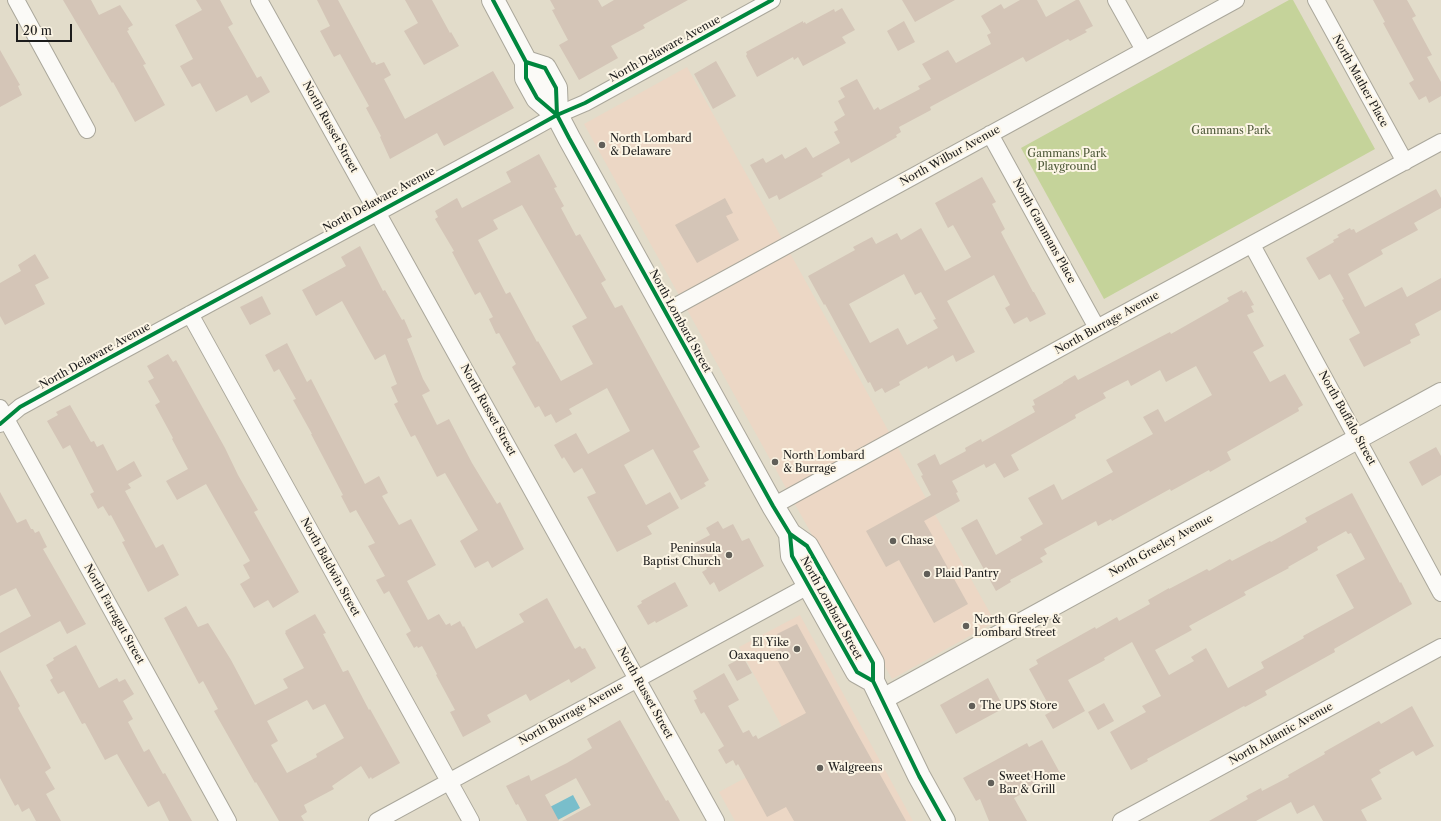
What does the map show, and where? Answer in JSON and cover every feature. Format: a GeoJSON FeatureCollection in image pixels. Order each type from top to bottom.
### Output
{"type":"FeatureCollection","features":[{"type":"Feature","properties":{"kind":"main road","name":"North Lombard Street"},"geometry":{"type":"LineString","coordinates":[[493,0],[526,62],[526,78],[537,98],[558,115],[773,506],[790,534],[807,546],[873,663],[877,690],[919,776],[944,821]]}},
{"type":"Feature","properties":{"kind":"main road","name":"North Lombard Street"},"geometry":{"type":"LineString","coordinates":[[790,534],[792,556],[808,586],[856,672],[877,690]]}},
{"type":"Feature","properties":{"kind":"street"},"geometry":{"type":"LineString","coordinates":[[16,0],[88,130]]}},
{"type":"Feature","properties":{"kind":"street","name":"North Russet Street"},"geometry":{"type":"LineString","coordinates":[[259,0],[716,821]]}},
{"type":"Feature","properties":{"kind":"street","name":"North Delaware Avenue"},"geometry":{"type":"LineString","coordinates":[[2,417],[377,212],[558,115],[586,103],[772,0]]}},
{"type":"Feature","properties":{"kind":"street"},"geometry":{"type":"LineString","coordinates":[[1116,0],[1144,50]]}},
{"type":"Feature","properties":{"kind":"street","name":"North Wilbur Avenue"},"geometry":{"type":"LineString","coordinates":[[665,312],[1236,0]]}},
{"type":"Feature","properties":{"kind":"street","name":"North Mather Place"},"geometry":{"type":"LineString","coordinates":[[1316,0],[1405,162]]}},
{"type":"Feature","properties":{"kind":"street","name":"North Gammans Place"},"geometry":{"type":"LineString","coordinates":[[990,134],[1097,328]]}},
{"type":"Feature","properties":{"kind":"street","name":"North Burrage Avenue"},"geometry":{"type":"LineString","coordinates":[[773,506],[1097,328],[1441,142]]}},
{"type":"Feature","properties":{"kind":"street","name":"North Buffalo Street"},"geometry":{"type":"LineString","coordinates":[[1252,244],[1441,593]]}},
{"type":"Feature","properties":{"kind":"street","name":"North Baldwin Street"},"geometry":{"type":"LineString","coordinates":[[190,314],[471,821]]}},
{"type":"Feature","properties":{"kind":"street","name":"North Greeley Avenue"},"geometry":{"type":"LineString","coordinates":[[877,690],[1358,439],[1441,394]]}},
{"type":"Feature","properties":{"kind":"street","name":"North Farragut Street"},"geometry":{"type":"LineString","coordinates":[[2,417],[228,821]]}},
{"type":"Feature","properties":{"kind":"street","name":"North Burrage Avenue"},"geometry":{"type":"LineString","coordinates":[[377,821],[808,586]]}},
{"type":"Feature","properties":{"kind":"street","name":"North Atlantic Avenue"},"geometry":{"type":"LineString","coordinates":[[1121,821],[1441,647]]}},
{"type":"Feature","properties":{"kind":"shaded area"},"geometry":{"type":"Polygon","coordinates":[[[687,67],[995,622],[892,679],[584,124],[687,67]]]}},
{"type":"Feature","properties":{"kind":"shaded area"},"geometry":{"type":"Polygon","coordinates":[[[800,615],[913,821],[735,821],[719,792],[795,751],[739,647],[800,615]]]}},
{"type":"Feature","properties":{"kind":"green space","name":"Gammans Park"},"geometry":{"type":"Polygon","coordinates":[[[1289,0],[1293,0],[1375,149],[1104,299],[1021,148],[1289,0]]]}},
{"type":"Feature","properties":{"kind":"water"},"geometry":{"type":"Polygon","coordinates":[[[573,795],[580,808],[556,821],[548,808],[573,795]]]}},
{"type":"Feature","properties":{"kind":"building"},"geometry":{"type":"Polygon","coordinates":[[[63,0],[91,0],[99,15],[120,5],[133,25],[128,28],[129,30],[127,31],[146,64],[143,65],[165,105],[135,122],[113,82],[112,83],[63,0]]]}},
{"type":"Feature","properties":{"kind":"building"},"geometry":{"type":"Polygon","coordinates":[[[196,0],[220,0],[233,24],[228,27],[257,78],[261,76],[270,92],[251,103],[247,95],[216,112],[200,83],[192,87],[180,66],[193,59],[175,25],[202,10],[196,0]]]}},
{"type":"Feature","properties":{"kind":"building"},"geometry":{"type":"Polygon","coordinates":[[[317,0],[338,0],[372,63],[375,62],[376,65],[384,62],[391,75],[384,79],[405,119],[493,71],[514,108],[444,146],[437,133],[390,159],[380,137],[381,136],[366,108],[369,106],[340,54],[334,57],[320,31],[330,26],[317,0]]]}},
{"type":"Feature","properties":{"kind":"building"},"geometry":{"type":"Polygon","coordinates":[[[405,0],[432,0],[459,46],[424,65],[404,31],[418,23],[405,0]]]}},
{"type":"Feature","properties":{"kind":"building"},"geometry":{"type":"Polygon","coordinates":[[[550,0],[598,0],[602,7],[614,0],[688,0],[643,25],[645,28],[611,46],[618,58],[579,80],[559,45],[568,40],[552,10],[555,9],[550,0]]]}},
{"type":"Feature","properties":{"kind":"building"},"geometry":{"type":"Polygon","coordinates":[[[902,0],[955,0],[915,22],[902,0]]]}},
{"type":"Feature","properties":{"kind":"building"},"geometry":{"type":"Polygon","coordinates":[[[1020,0],[1037,0],[1046,17],[1076,0],[1079,0],[1093,26],[1085,30],[1087,32],[1070,41],[1068,39],[1026,62],[1023,57],[930,107],[931,110],[899,127],[901,132],[896,135],[897,137],[851,163],[849,158],[821,174],[823,176],[779,200],[777,195],[769,199],[750,165],[763,158],[766,163],[782,154],[785,159],[806,147],[813,158],[840,143],[834,132],[838,130],[834,122],[845,115],[838,101],[845,97],[840,88],[857,79],[874,110],[878,107],[880,110],[920,89],[918,86],[931,79],[922,64],[948,50],[956,63],[991,44],[987,35],[991,33],[981,16],[1001,4],[1004,9],[1020,0]]]}},
{"type":"Feature","properties":{"kind":"building"},"geometry":{"type":"Polygon","coordinates":[[[1373,0],[1407,0],[1416,16],[1412,18],[1432,55],[1427,57],[1441,82],[1441,96],[1429,103],[1426,96],[1419,100],[1409,83],[1414,80],[1383,23],[1385,22],[1373,0]]]}},
{"type":"Feature","properties":{"kind":"building"},"geometry":{"type":"Polygon","coordinates":[[[842,8],[855,30],[842,37],[846,43],[803,66],[798,57],[794,60],[793,57],[757,77],[746,56],[746,52],[803,21],[803,23],[805,22],[806,24],[834,9],[835,12],[842,8]]]}},
{"type":"Feature","properties":{"kind":"building"},"geometry":{"type":"Polygon","coordinates":[[[904,21],[915,42],[898,51],[887,31],[904,21]]]}},
{"type":"Feature","properties":{"kind":"building"},"geometry":{"type":"Polygon","coordinates":[[[0,50],[20,85],[18,86],[22,95],[0,107],[0,50]]]}},
{"type":"Feature","properties":{"kind":"building"},"geometry":{"type":"Polygon","coordinates":[[[716,61],[736,96],[713,109],[694,74],[716,61]]]}},
{"type":"Feature","properties":{"kind":"building"},"geometry":{"type":"Polygon","coordinates":[[[539,154],[557,187],[554,188],[564,206],[561,208],[576,236],[580,234],[606,280],[601,283],[615,308],[622,305],[700,447],[693,451],[709,480],[704,483],[706,486],[681,500],[653,449],[624,465],[646,505],[670,492],[679,508],[647,526],[652,534],[617,552],[587,497],[596,493],[582,468],[574,473],[564,457],[562,459],[554,445],[576,433],[588,454],[630,431],[607,388],[569,409],[572,414],[556,423],[551,414],[545,417],[539,406],[535,408],[512,367],[516,364],[499,333],[496,334],[489,319],[493,317],[480,292],[475,295],[452,252],[454,251],[435,219],[438,217],[435,211],[457,198],[462,208],[511,182],[506,172],[539,154]],[[522,205],[493,220],[498,229],[478,240],[506,294],[510,292],[537,342],[538,341],[561,381],[593,364],[572,326],[587,318],[522,205]]]}},
{"type":"Feature","properties":{"kind":"building"},"geometry":{"type":"Polygon","coordinates":[[[982,177],[996,202],[992,204],[1005,229],[1001,232],[1046,314],[1030,322],[1027,317],[1014,324],[1005,308],[1010,305],[994,275],[947,301],[975,352],[956,362],[953,355],[928,369],[927,366],[899,382],[900,385],[885,393],[882,388],[875,392],[870,382],[868,383],[808,276],[855,250],[853,247],[872,237],[876,244],[897,233],[901,240],[921,228],[945,271],[971,257],[953,225],[948,228],[935,203],[982,177]],[[904,274],[849,304],[870,343],[898,328],[907,345],[938,328],[933,320],[936,319],[921,292],[915,295],[904,274]]]}},
{"type":"Feature","properties":{"kind":"building"},"geometry":{"type":"Polygon","coordinates":[[[1436,189],[1441,198],[1441,208],[1414,223],[1418,230],[1381,250],[1383,254],[1348,274],[1365,307],[1402,287],[1407,297],[1441,278],[1441,310],[1415,324],[1420,335],[1410,340],[1411,343],[1364,367],[1349,339],[1360,333],[1342,300],[1344,299],[1330,274],[1319,280],[1306,258],[1334,242],[1333,240],[1339,237],[1337,235],[1350,228],[1351,230],[1354,229],[1356,233],[1436,189]]]}},
{"type":"Feature","properties":{"kind":"building"},"geometry":{"type":"Polygon","coordinates":[[[725,198],[733,213],[726,216],[739,240],[697,263],[675,225],[725,198]]]}},
{"type":"Feature","properties":{"kind":"building"},"geometry":{"type":"Polygon","coordinates":[[[360,246],[383,291],[385,290],[402,320],[404,319],[412,337],[407,339],[423,379],[430,391],[422,395],[437,425],[449,419],[472,463],[497,504],[500,502],[524,549],[492,568],[488,561],[475,568],[460,541],[478,530],[445,473],[437,477],[415,435],[411,437],[394,404],[398,402],[391,387],[397,384],[385,354],[375,360],[342,301],[316,316],[302,290],[346,266],[341,257],[360,246]]]}},
{"type":"Feature","properties":{"kind":"building"},"geometry":{"type":"Polygon","coordinates":[[[35,254],[49,278],[35,285],[45,304],[5,325],[0,316],[0,283],[21,271],[18,265],[35,254]]]}},
{"type":"Feature","properties":{"kind":"building"},"geometry":{"type":"Polygon","coordinates":[[[1242,290],[1243,293],[1246,291],[1254,305],[1251,306],[1254,312],[1247,315],[1264,346],[1253,352],[1270,382],[1285,374],[1303,405],[1298,408],[1299,411],[1227,452],[1231,460],[1210,472],[1209,470],[1171,491],[1170,489],[1112,521],[1111,519],[1098,526],[1096,521],[1044,549],[1047,554],[1040,558],[1043,562],[1010,580],[1011,582],[996,591],[961,528],[977,519],[996,555],[1022,540],[1020,537],[1043,524],[1028,498],[1054,484],[1062,500],[1113,472],[1106,460],[1153,434],[1143,417],[1158,409],[1165,422],[1212,395],[1196,366],[1166,382],[1160,370],[1131,386],[1128,380],[1103,393],[1106,398],[1075,415],[1076,418],[1011,455],[1019,470],[1004,478],[995,463],[986,468],[984,464],[952,481],[958,492],[956,493],[960,501],[924,521],[935,540],[933,541],[968,604],[934,623],[899,560],[886,567],[866,531],[931,495],[921,476],[923,475],[917,464],[935,454],[940,465],[966,451],[965,448],[981,439],[982,442],[1035,412],[1032,406],[1035,405],[1033,400],[1075,375],[1078,380],[1170,332],[1171,334],[1229,301],[1227,298],[1242,290]]]}},
{"type":"Feature","properties":{"kind":"building"},"geometry":{"type":"Polygon","coordinates":[[[262,296],[271,314],[250,325],[240,307],[262,296]]]}},
{"type":"Feature","properties":{"kind":"building"},"geometry":{"type":"Polygon","coordinates":[[[287,343],[307,382],[311,379],[365,484],[379,476],[388,493],[382,496],[399,525],[411,519],[436,565],[407,581],[428,620],[439,614],[446,625],[450,623],[451,626],[460,621],[476,649],[524,622],[519,614],[547,598],[575,649],[580,646],[582,649],[585,648],[596,668],[571,683],[569,679],[530,701],[526,694],[487,715],[491,722],[463,737],[450,712],[455,710],[422,646],[418,648],[417,646],[414,648],[406,634],[411,631],[389,591],[384,594],[376,580],[385,576],[368,546],[375,543],[356,510],[350,513],[341,496],[343,495],[293,400],[296,399],[279,369],[274,372],[265,355],[287,343]]]}},
{"type":"Feature","properties":{"kind":"building"},"geometry":{"type":"Polygon","coordinates":[[[168,354],[173,362],[176,360],[225,448],[238,475],[258,510],[254,512],[299,592],[273,608],[268,600],[254,608],[240,584],[250,578],[243,565],[250,561],[206,484],[177,500],[166,481],[188,469],[155,405],[160,402],[148,381],[154,378],[147,366],[168,354]]]}},
{"type":"Feature","properties":{"kind":"building"},"geometry":{"type":"Polygon","coordinates":[[[70,405],[91,442],[94,441],[97,447],[103,444],[117,471],[134,461],[142,476],[128,484],[131,488],[125,491],[156,548],[163,544],[179,575],[148,592],[122,542],[125,541],[111,515],[109,516],[103,506],[98,509],[90,494],[94,492],[70,445],[63,449],[47,421],[58,415],[56,412],[70,405]]]}},
{"type":"Feature","properties":{"kind":"building"},"geometry":{"type":"Polygon","coordinates":[[[1436,447],[1441,456],[1441,475],[1422,486],[1409,462],[1436,447]]]}},
{"type":"Feature","properties":{"kind":"building"},"geometry":{"type":"Polygon","coordinates":[[[0,492],[17,523],[26,519],[31,529],[33,529],[35,533],[39,531],[47,547],[43,549],[86,624],[67,634],[60,621],[0,653],[0,633],[31,616],[16,588],[0,596],[0,492]]]}},
{"type":"Feature","properties":{"kind":"building"},"geometry":{"type":"Polygon","coordinates":[[[1352,493],[1412,604],[1334,649],[1335,652],[1265,691],[1267,695],[1147,759],[1148,761],[1131,770],[1110,732],[1146,712],[1142,706],[1161,696],[1132,642],[1104,658],[1105,660],[1068,680],[1085,711],[1053,729],[1045,715],[1052,711],[1029,669],[1038,664],[1036,660],[1095,627],[1096,629],[1117,617],[1119,621],[1150,604],[1148,600],[1169,588],[1207,569],[1209,571],[1230,559],[1232,561],[1270,541],[1271,542],[1307,522],[1305,518],[1352,493]],[[1346,531],[1317,547],[1318,550],[1288,567],[1289,568],[1244,592],[1246,595],[1189,626],[1192,630],[1155,650],[1169,675],[1194,661],[1191,657],[1206,648],[1228,688],[1264,668],[1261,662],[1304,638],[1303,636],[1354,608],[1336,575],[1365,559],[1351,533],[1348,534],[1346,531]]]}},
{"type":"Feature","properties":{"kind":"building","name":"Peninsula Baptist Church"},"geometry":{"type":"Polygon","coordinates":[[[718,521],[723,529],[733,524],[742,541],[749,538],[764,566],[719,592],[714,582],[710,585],[702,572],[707,569],[693,544],[710,535],[706,528],[718,521]]]}},
{"type":"Feature","properties":{"kind":"building"},"geometry":{"type":"Polygon","coordinates":[[[675,582],[688,606],[656,623],[655,621],[648,625],[637,606],[642,603],[641,601],[675,582]]]}},
{"type":"Feature","properties":{"kind":"building"},"geometry":{"type":"Polygon","coordinates":[[[186,606],[198,627],[208,623],[231,660],[255,705],[288,688],[283,679],[304,668],[285,631],[315,614],[326,633],[323,634],[343,672],[348,670],[400,763],[372,779],[371,777],[369,779],[361,766],[332,786],[334,789],[304,805],[307,812],[301,816],[304,821],[279,821],[256,782],[255,783],[214,711],[218,709],[203,681],[199,684],[164,618],[186,606]],[[307,700],[267,721],[278,741],[271,745],[287,773],[317,757],[316,754],[344,738],[325,704],[313,710],[307,700]]]}},
{"type":"Feature","properties":{"kind":"building"},"geometry":{"type":"Polygon","coordinates":[[[797,624],[906,821],[794,821],[786,807],[767,817],[738,764],[736,766],[733,760],[726,764],[718,750],[724,746],[704,712],[701,714],[694,700],[697,699],[693,691],[724,673],[739,700],[728,706],[743,733],[749,730],[753,737],[756,735],[758,739],[806,713],[773,652],[784,646],[777,634],[797,624]]]}},
{"type":"Feature","properties":{"kind":"building"},"geometry":{"type":"Polygon","coordinates":[[[76,645],[99,688],[117,678],[119,682],[125,679],[134,694],[123,701],[133,719],[128,722],[144,752],[149,749],[163,774],[165,773],[192,821],[169,821],[159,801],[148,807],[117,754],[105,760],[85,723],[82,724],[64,691],[58,694],[50,680],[53,678],[46,665],[54,660],[53,658],[76,645]]]}},
{"type":"Feature","properties":{"kind":"building"},"geometry":{"type":"Polygon","coordinates":[[[743,657],[752,673],[737,681],[728,665],[743,657]]]}},
{"type":"Feature","properties":{"kind":"building"},"geometry":{"type":"Polygon","coordinates":[[[0,670],[20,706],[18,708],[51,768],[45,772],[55,789],[46,794],[61,821],[36,821],[29,808],[22,812],[18,804],[15,806],[0,778],[0,670]]]}},
{"type":"Feature","properties":{"kind":"building","name":"The UPS Store"},"geometry":{"type":"Polygon","coordinates":[[[988,678],[1004,708],[956,734],[940,705],[988,678]]]}},
{"type":"Feature","properties":{"kind":"building"},"geometry":{"type":"Polygon","coordinates":[[[1104,703],[1114,721],[1098,730],[1088,712],[1104,703]]]}},
{"type":"Feature","properties":{"kind":"building"},"geometry":{"type":"Polygon","coordinates":[[[1412,706],[1434,746],[1416,756],[1413,751],[1379,770],[1381,773],[1371,779],[1382,799],[1361,810],[1367,821],[1323,821],[1314,805],[1297,814],[1291,802],[1256,821],[1209,821],[1248,799],[1246,796],[1261,788],[1262,791],[1289,777],[1288,775],[1325,754],[1324,752],[1379,721],[1381,724],[1412,706]]]}},
{"type":"Feature","properties":{"kind":"building"},"geometry":{"type":"Polygon","coordinates":[[[620,720],[666,801],[668,800],[680,821],[562,821],[591,805],[576,778],[545,795],[559,821],[527,821],[518,804],[516,805],[506,786],[529,775],[531,781],[567,763],[592,748],[587,739],[620,720]]]}},
{"type":"Feature","properties":{"kind":"building"},"geometry":{"type":"Polygon","coordinates":[[[1042,740],[1060,773],[1014,798],[1027,821],[989,821],[980,799],[976,801],[963,778],[1027,743],[1029,747],[1042,740]]]}},
{"type":"Feature","properties":{"kind":"cycle path"},"geometry":{"type":"LineString","coordinates":[[493,0],[526,62],[526,78],[537,98],[557,115]]}},
{"type":"Feature","properties":{"kind":"cycle path"},"geometry":{"type":"LineString","coordinates":[[0,424],[20,407],[100,363],[557,115],[585,103],[772,0]]}},
{"type":"Feature","properties":{"kind":"cycle path"},"geometry":{"type":"LineString","coordinates":[[526,62],[545,68],[556,88],[557,115],[569,138],[773,506],[790,534],[807,546],[873,663],[873,681],[919,776],[944,821]]}},
{"type":"Feature","properties":{"kind":"cycle path"},"geometry":{"type":"LineString","coordinates":[[790,534],[792,556],[857,672],[873,681]]}},
{"type":"Feature","properties":{"kind":"place","name":"North Lombard & Delaware"},"geometry":{"type":"Point","coordinates":[602,145]}},
{"type":"Feature","properties":{"kind":"place","name":"North Lombard & Burrage"},"geometry":{"type":"Point","coordinates":[775,462]}},
{"type":"Feature","properties":{"kind":"place","name":"Chase"},"geometry":{"type":"Point","coordinates":[893,541]}},
{"type":"Feature","properties":{"kind":"place","name":"Peninsula Baptist Church"},"geometry":{"type":"Point","coordinates":[729,555]}},
{"type":"Feature","properties":{"kind":"place","name":"Plaid Pantry"},"geometry":{"type":"Point","coordinates":[927,574]}},
{"type":"Feature","properties":{"kind":"place","name":"North Greeley & Lombard Street"},"geometry":{"type":"Point","coordinates":[966,626]}},
{"type":"Feature","properties":{"kind":"place","name":"El Yike Oaxaqueno"},"geometry":{"type":"Point","coordinates":[797,649]}},
{"type":"Feature","properties":{"kind":"place","name":"The UPS Store"},"geometry":{"type":"Point","coordinates":[972,706]}},
{"type":"Feature","properties":{"kind":"place","name":"Walgreens"},"geometry":{"type":"Point","coordinates":[820,768]}},
{"type":"Feature","properties":{"kind":"place","name":"Sweet Home Bar & Grill"},"geometry":{"type":"Point","coordinates":[991,783]}},
{"type":"Feature","properties":{"kind":"park label","name":"Gammans Park Playground"},"geometry":{"type":"Point","coordinates":[1067,160]}}]}
